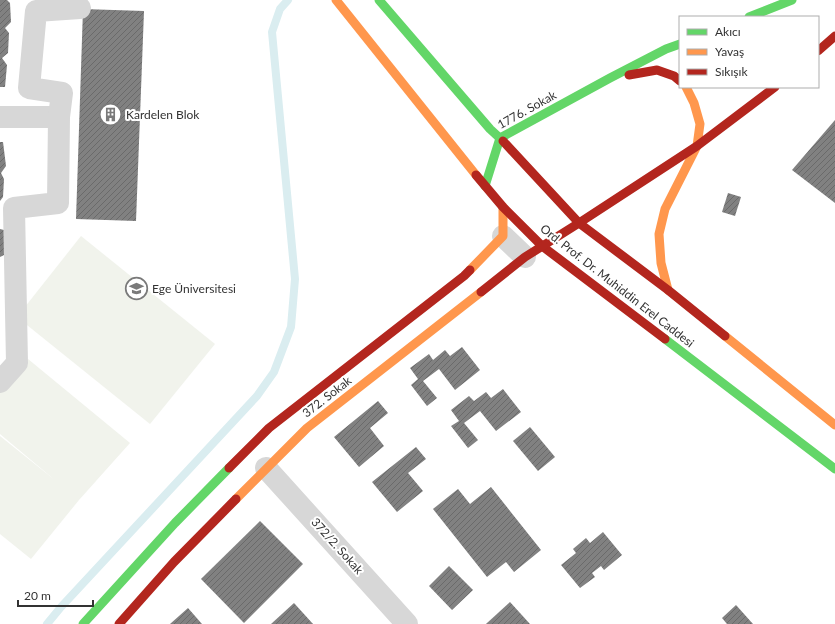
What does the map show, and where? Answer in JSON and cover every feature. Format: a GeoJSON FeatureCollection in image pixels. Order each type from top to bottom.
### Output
{"type":"FeatureCollection","features":[{"type":"Feature","properties":{"kind":"main road","name":"Ord. Prof. Dr. Muhiddin Erel Caddesi"},"geometry":{"type":"LineString","coordinates":[[336,0],[503,208],[534,252],[835,469]]}},
{"type":"Feature","properties":{"kind":"main road"},"geometry":{"type":"LineString","coordinates":[[379,0],[490,129],[579,223],[668,290],[835,425]]}},
{"type":"Feature","properties":{"kind":"main road"},"geometry":{"type":"LineString","coordinates":[[752,16],[792,0]]}},
{"type":"Feature","properties":{"kind":"main road"},"geometry":{"type":"LineString","coordinates":[[819,50],[835,36]]}},
{"type":"Feature","properties":{"kind":"main road","name":"1776. Sokak"},"geometry":{"type":"LineString","coordinates":[[485,186],[500,138],[610,78],[666,49],[679,44]]}},
{"type":"Feature","properties":{"kind":"main road","name":"1776. Sokak"},"geometry":{"type":"LineString","coordinates":[[610,78],[657,70],[674,76],[679,80]]}},
{"type":"Feature","properties":{"kind":"main road"},"geometry":{"type":"LineString","coordinates":[[668,290],[661,264],[659,234],[665,209],[696,146],[700,124],[694,103],[686,88]]}},
{"type":"Feature","properties":{"kind":"main road"},"geometry":{"type":"LineString","coordinates":[[579,223],[696,146],[774,88]]}},
{"type":"Feature","properties":{"kind":"main road"},"geometry":{"type":"LineString","coordinates":[[503,208],[503,236]]}},
{"type":"Feature","properties":{"kind":"main road","name":"372. Sokak"},"geometry":{"type":"LineString","coordinates":[[119,624],[174,562],[307,428],[534,252],[579,223]]}},
{"type":"Feature","properties":{"kind":"main road","name":"372. Sokak"},"geometry":{"type":"LineString","coordinates":[[83,624],[175,523],[269,428],[464,276],[503,236]]}},
{"type":"Feature","properties":{"kind":"street"},"geometry":{"type":"LineString","coordinates":[[0,382],[17,363],[14,208],[58,203],[58,116],[62,93],[29,88],[36,11],[80,8]]}},
{"type":"Feature","properties":{"kind":"street"},"geometry":{"type":"LineString","coordinates":[[0,118],[58,116]]}},
{"type":"Feature","properties":{"kind":"street"},"geometry":{"type":"LineString","coordinates":[[503,236],[534,252]]}},
{"type":"Feature","properties":{"kind":"street","name":"372/2. Sokak"},"geometry":{"type":"LineString","coordinates":[[266,468],[407,624]]}},
{"type":"Feature","properties":{"kind":"shaded area"},"geometry":{"type":"Polygon","coordinates":[[[81,236],[215,344],[150,424],[17,317],[81,236]]]}},
{"type":"Feature","properties":{"kind":"shaded area"},"geometry":{"type":"Polygon","coordinates":[[[28,359],[130,443],[79,500],[31,559],[0,534],[0,436],[56,481],[0,434],[0,392],[28,359]]]}},
{"type":"Feature","properties":{"kind":"building"},"geometry":{"type":"Polygon","coordinates":[[[0,0],[7,0],[10,3],[11,22],[5,28],[9,33],[8,53],[2,58],[7,65],[5,87],[0,87],[0,0]]]}},
{"type":"Feature","properties":{"kind":"building","name":"Kardelen Blok"},"geometry":{"type":"Polygon","coordinates":[[[83,9],[144,11],[136,221],[76,219],[83,9]]]}},
{"type":"Feature","properties":{"kind":"building"},"geometry":{"type":"Polygon","coordinates":[[[835,120],[835,203],[792,170],[835,120]]]}},
{"type":"Feature","properties":{"kind":"building"},"geometry":{"type":"Polygon","coordinates":[[[0,142],[3,142],[6,166],[1,173],[4,179],[3,197],[0,201],[0,142]]]}},
{"type":"Feature","properties":{"kind":"building"},"geometry":{"type":"Polygon","coordinates":[[[728,193],[741,197],[735,216],[722,212],[728,193]]]}},
{"type":"Feature","properties":{"kind":"building"},"geometry":{"type":"Polygon","coordinates":[[[0,229],[4,230],[4,255],[0,257],[0,229]]]}},
{"type":"Feature","properties":{"kind":"building"},"geometry":{"type":"Polygon","coordinates":[[[462,347],[480,370],[455,390],[439,369],[423,381],[437,398],[427,406],[411,385],[418,379],[410,368],[429,354],[433,360],[445,350],[450,356],[462,347]]]}},
{"type":"Feature","properties":{"kind":"building"},"geometry":{"type":"Polygon","coordinates":[[[503,389],[521,412],[496,431],[480,411],[464,423],[478,440],[468,448],[451,426],[459,421],[451,410],[469,396],[474,401],[486,392],[491,398],[503,389]]]}},
{"type":"Feature","properties":{"kind":"building"},"geometry":{"type":"Polygon","coordinates":[[[378,401],[388,413],[370,428],[384,446],[359,467],[334,437],[378,401]]]}},
{"type":"Feature","properties":{"kind":"building"},"geometry":{"type":"Polygon","coordinates":[[[530,427],[555,457],[538,471],[513,441],[530,427]]]}},
{"type":"Feature","properties":{"kind":"building"},"geometry":{"type":"Polygon","coordinates":[[[416,447],[426,459],[408,473],[423,491],[397,512],[372,482],[416,447]]]}},
{"type":"Feature","properties":{"kind":"building"},"geometry":{"type":"Polygon","coordinates":[[[491,487],[541,550],[514,572],[506,562],[487,577],[433,509],[458,489],[470,504],[491,487]]]}},
{"type":"Feature","properties":{"kind":"building"},"geometry":{"type":"Polygon","coordinates":[[[260,521],[303,564],[244,623],[201,579],[260,521]]]}},
{"type":"Feature","properties":{"kind":"building"},"geometry":{"type":"Polygon","coordinates":[[[603,532],[622,555],[604,570],[601,566],[592,573],[595,577],[580,588],[561,565],[576,553],[573,549],[586,538],[590,543],[603,532]]]}},
{"type":"Feature","properties":{"kind":"building"},"geometry":{"type":"Polygon","coordinates":[[[449,566],[473,590],[452,610],[429,586],[449,566]]]}},
{"type":"Feature","properties":{"kind":"building"},"geometry":{"type":"Polygon","coordinates":[[[510,602],[530,624],[486,624],[510,602]]]}},
{"type":"Feature","properties":{"kind":"building"},"geometry":{"type":"Polygon","coordinates":[[[294,603],[313,624],[271,624],[294,603]]]}},
{"type":"Feature","properties":{"kind":"building"},"geometry":{"type":"Polygon","coordinates":[[[736,605],[753,624],[727,624],[722,618],[736,605]]]}},
{"type":"Feature","properties":{"kind":"building"},"geometry":{"type":"Polygon","coordinates":[[[188,608],[202,624],[170,624],[188,608]]]}},
{"type":"Feature","properties":{"kind":"waterway"},"geometry":{"type":"LineString","coordinates":[[47,624],[61,607],[257,396],[274,372],[291,327],[295,279],[272,32],[280,9],[288,0]]}},
{"type":"Feature","properties":{"kind":"traffic: fast"},"geometry":{"type":"LineString","coordinates":[[379,0],[490,129],[503,141]]}},
{"type":"Feature","properties":{"kind":"traffic: fast"},"geometry":{"type":"LineString","coordinates":[[752,16],[792,0]]}},
{"type":"Feature","properties":{"kind":"traffic: fast"},"geometry":{"type":"LineString","coordinates":[[485,186],[500,138],[610,78],[666,49],[679,44]]}},
{"type":"Feature","properties":{"kind":"traffic: fast"},"geometry":{"type":"LineString","coordinates":[[665,339],[835,469]]}},
{"type":"Feature","properties":{"kind":"traffic: fast"},"geometry":{"type":"LineString","coordinates":[[83,624],[175,523],[229,468]]}},
{"type":"Feature","properties":{"kind":"traffic: slow"},"geometry":{"type":"LineString","coordinates":[[336,0],[476,175]]}},
{"type":"Feature","properties":{"kind":"traffic: slow"},"geometry":{"type":"LineString","coordinates":[[668,290],[661,263],[659,234],[665,209],[697,146],[700,124],[694,103],[686,88]]}},
{"type":"Feature","properties":{"kind":"traffic: slow"},"geometry":{"type":"LineString","coordinates":[[470,270],[503,236],[503,207]]}},
{"type":"Feature","properties":{"kind":"traffic: slow"},"geometry":{"type":"LineString","coordinates":[[236,499],[307,428],[481,292]]}},
{"type":"Feature","properties":{"kind":"traffic: slow"},"geometry":{"type":"LineString","coordinates":[[725,336],[835,425]]}},
{"type":"Feature","properties":{"kind":"traffic: jam"},"geometry":{"type":"LineString","coordinates":[[819,50],[835,36]]}},
{"type":"Feature","properties":{"kind":"traffic: jam"},"geometry":{"type":"LineString","coordinates":[[629,75],[657,70],[674,76],[679,80]]}},
{"type":"Feature","properties":{"kind":"traffic: jam"},"geometry":{"type":"LineString","coordinates":[[481,292],[525,257],[697,146],[774,88]]}},
{"type":"Feature","properties":{"kind":"traffic: jam"},"geometry":{"type":"LineString","coordinates":[[503,141],[579,223],[668,290],[725,336]]}},
{"type":"Feature","properties":{"kind":"traffic: jam"},"geometry":{"type":"LineString","coordinates":[[476,175],[503,207],[542,246],[665,339]]}},
{"type":"Feature","properties":{"kind":"traffic: jam"},"geometry":{"type":"LineString","coordinates":[[229,468],[269,428],[470,270]]}},
{"type":"Feature","properties":{"kind":"traffic: jam"},"geometry":{"type":"LineString","coordinates":[[119,624],[174,562],[236,499]]}},
{"type":"Feature","properties":{"kind":"place","name":"Kardelen Blok"},"geometry":{"type":"Point","coordinates":[110,115]}},
{"type":"Feature","properties":{"kind":"place","name":"Ege Üniversitesi"},"geometry":{"type":"Point","coordinates":[137,289]}}]}
